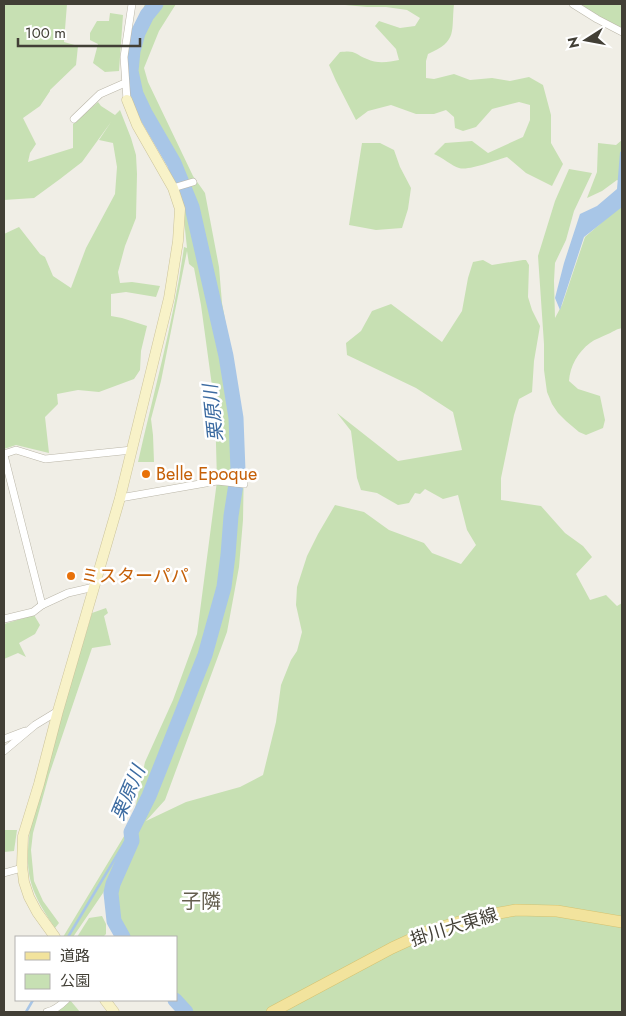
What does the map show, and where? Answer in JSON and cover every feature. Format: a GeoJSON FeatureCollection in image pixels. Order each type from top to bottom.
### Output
{"type":"FeatureCollection","features":[{"type":"Feature","properties":{"kind":"main road","name":"掛川大東線"},"geometry":{"type":"LineString","coordinates":[[272,1012],[392,948],[428,931],[476,917],[516,910],[557,912],[622,922]]}},
{"type":"Feature","properties":{"kind":"street"},"geometry":{"type":"LineString","coordinates":[[54,936],[37,912],[24,882],[22,868],[23,836],[120,498],[169,298],[180,209],[176,187],[137,125],[127,100],[124,57],[132,4]]}},
{"type":"Feature","properties":{"kind":"street"},"geometry":{"type":"LineString","coordinates":[[574,4],[622,32]]}},
{"type":"Feature","properties":{"kind":"street"},"geometry":{"type":"LineString","coordinates":[[74,119],[100,94],[125,83]]}},
{"type":"Feature","properties":{"kind":"street"},"geometry":{"type":"LineString","coordinates":[[176,187],[193,182]]}},
{"type":"Feature","properties":{"kind":"street"},"geometry":{"type":"LineString","coordinates":[[42,605],[4,455],[16,450],[45,459],[132,450]]}},
{"type":"Feature","properties":{"kind":"street"},"geometry":{"type":"LineString","coordinates":[[120,498],[217,481],[244,484]]}},
{"type":"Feature","properties":{"kind":"street"},"geometry":{"type":"LineString","coordinates":[[4,620],[33,612],[42,605],[68,592],[94,588]]}},
{"type":"Feature","properties":{"kind":"street"},"geometry":{"type":"LineString","coordinates":[[4,751],[35,725],[58,711]]}},
{"type":"Feature","properties":{"kind":"street"},"geometry":{"type":"LineString","coordinates":[[4,739],[29,730]]}},
{"type":"Feature","properties":{"kind":"street"},"geometry":{"type":"LineString","coordinates":[[4,873],[22,868]]}},
{"type":"Feature","properties":{"kind":"street"},"geometry":{"type":"LineString","coordinates":[[47,1012],[59,1007],[65,1001]]}},
{"type":"Feature","properties":{"kind":"street"},"geometry":{"type":"LineString","coordinates":[[105,1001],[114,1012]]}},
{"type":"Feature","properties":{"kind":"green space"},"geometry":{"type":"Polygon","coordinates":[[[4,4],[67,4],[64,42],[78,46],[76,65],[50,90],[40,106],[23,118],[36,144],[30,153],[28,162],[73,148],[73,124],[98,102],[115,115],[120,110],[136,155],[137,174],[136,218],[125,246],[118,272],[120,283],[132,282],[160,286],[156,297],[126,292],[111,294],[111,316],[147,326],[141,351],[140,370],[134,379],[99,392],[78,390],[57,394],[58,404],[45,417],[49,453],[16,445],[4,449],[4,234],[19,227],[40,254],[45,257],[53,276],[71,288],[86,248],[115,194],[117,167],[113,143],[99,140],[111,122],[82,162],[34,198],[4,200],[4,4]]]}},
{"type":"Feature","properties":{"kind":"green space"},"geometry":{"type":"Polygon","coordinates":[[[145,4],[176,4],[159,31],[144,68],[148,82],[193,176],[205,193],[219,267],[222,303],[237,385],[243,431],[244,461],[243,520],[239,567],[227,632],[165,800],[146,821],[186,802],[240,787],[263,775],[276,722],[281,685],[291,660],[297,651],[302,632],[296,605],[297,587],[307,556],[335,505],[364,512],[389,530],[424,543],[432,553],[461,564],[476,545],[467,530],[458,495],[443,499],[425,489],[420,494],[415,493],[409,503],[398,505],[377,493],[361,490],[357,478],[351,431],[337,413],[398,461],[462,450],[453,412],[416,388],[347,355],[346,343],[361,331],[372,311],[391,304],[442,342],[462,311],[473,262],[483,260],[492,265],[526,260],[529,265],[528,297],[540,326],[534,361],[532,392],[519,399],[514,415],[501,478],[501,500],[541,506],[565,533],[583,546],[592,557],[576,574],[590,600],[606,595],[617,606],[622,603],[622,1012],[189,1012],[178,998],[178,936],[128,936],[116,918],[114,893],[137,838],[126,858],[112,875],[103,893],[74,936],[64,936],[132,823],[145,762],[173,700],[197,634],[217,481],[215,408],[201,305],[194,268],[189,264],[187,251],[161,381],[151,419],[154,462],[138,462],[169,328],[184,247],[187,248],[182,201],[168,166],[138,114],[129,87],[128,52],[145,4]]]}},
{"type":"Feature","properties":{"kind":"green space"},"geometry":{"type":"Polygon","coordinates":[[[344,4],[454,4],[451,35],[444,45],[428,54],[426,78],[434,79],[454,74],[470,80],[492,78],[510,81],[529,77],[543,85],[551,115],[551,143],[563,164],[552,186],[526,173],[507,157],[463,169],[434,154],[445,143],[472,141],[488,153],[523,137],[530,120],[530,105],[519,102],[492,109],[476,127],[463,131],[455,128],[454,117],[446,110],[434,114],[416,114],[391,105],[368,111],[356,120],[329,65],[340,52],[345,51],[354,52],[375,62],[399,60],[396,49],[375,26],[379,21],[400,28],[415,26],[420,18],[407,10],[344,4]]]}},
{"type":"Feature","properties":{"kind":"green space"},"geometry":{"type":"Polygon","coordinates":[[[581,4],[622,4],[622,29],[600,19],[581,4]]]}},
{"type":"Feature","properties":{"kind":"green space"},"geometry":{"type":"Polygon","coordinates":[[[110,13],[123,15],[119,71],[105,72],[93,63],[98,44],[90,40],[90,33],[97,21],[109,21],[110,13]]]}},
{"type":"Feature","properties":{"kind":"green space"},"geometry":{"type":"Polygon","coordinates":[[[622,140],[622,182],[617,180],[602,191],[587,198],[597,172],[598,143],[616,145],[622,140]]]}},
{"type":"Feature","properties":{"kind":"green space"},"geometry":{"type":"Polygon","coordinates":[[[362,143],[380,143],[394,150],[411,188],[408,209],[402,228],[376,230],[349,225],[362,143]]]}},
{"type":"Feature","properties":{"kind":"green space"},"geometry":{"type":"Polygon","coordinates":[[[569,169],[592,173],[574,211],[566,240],[555,263],[555,318],[562,305],[585,237],[622,205],[622,328],[594,340],[582,351],[575,360],[569,381],[578,389],[600,396],[605,420],[603,428],[586,435],[579,432],[566,421],[552,404],[547,392],[544,370],[538,256],[555,201],[569,169]]]}},
{"type":"Feature","properties":{"kind":"green space"},"geometry":{"type":"Polygon","coordinates":[[[106,608],[108,613],[104,616],[111,645],[92,648],[49,775],[33,833],[31,850],[34,881],[43,901],[59,923],[55,928],[40,903],[31,882],[28,859],[30,830],[92,613],[106,608]]]}},
{"type":"Feature","properties":{"kind":"green space"},"geometry":{"type":"Polygon","coordinates":[[[34,615],[40,625],[35,634],[19,643],[26,657],[18,653],[4,659],[4,624],[34,615]]]}},
{"type":"Feature","properties":{"kind":"green space"},"geometry":{"type":"Polygon","coordinates":[[[4,830],[17,830],[14,851],[4,852],[4,830]]]}},
{"type":"Feature","properties":{"kind":"green space"},"geometry":{"type":"Polygon","coordinates":[[[102,916],[106,924],[106,934],[104,936],[78,936],[89,918],[102,916]]]}},
{"type":"Feature","properties":{"kind":"green space"},"geometry":{"type":"Polygon","coordinates":[[[68,1001],[71,1001],[80,1012],[58,1012],[68,1001]]]}},
{"type":"Feature","properties":{"kind":"water"},"geometry":{"type":"Polygon","coordinates":[[[622,151],[622,207],[584,237],[560,310],[555,298],[580,214],[597,206],[617,189],[620,152],[622,151]]]}},
{"type":"Feature","properties":{"kind":"waterway","name":"栗原川"},"geometry":{"type":"LineString","coordinates":[[122,936],[114,921],[111,893],[113,884],[132,841],[131,832],[149,796],[205,655],[224,587],[231,516],[238,471],[236,418],[226,356],[192,207],[174,163],[136,94],[131,71],[133,51],[138,33],[147,15],[156,4]]}},
{"type":"Feature","properties":{"kind":"waterway"},"geometry":{"type":"LineString","coordinates":[[69,936],[131,832]]}},
{"type":"Feature","properties":{"kind":"waterway"},"geometry":{"type":"LineString","coordinates":[[26,1012],[32,1001]]}},
{"type":"Feature","properties":{"kind":"waterway","name":"栗原川"},"geometry":{"type":"LineString","coordinates":[[176,1001],[186,1012]]}},
{"type":"Feature","properties":{"kind":"place","name":"Belle Epoque"},"geometry":{"type":"Point","coordinates":[146,474]}},
{"type":"Feature","properties":{"kind":"place","name":"ミスターパパ"},"geometry":{"type":"Point","coordinates":[71,576]}},
{"type":"Feature","properties":{"kind":"district","name":"子隣"},"geometry":{"type":"Point","coordinates":[201,901]}}]}
